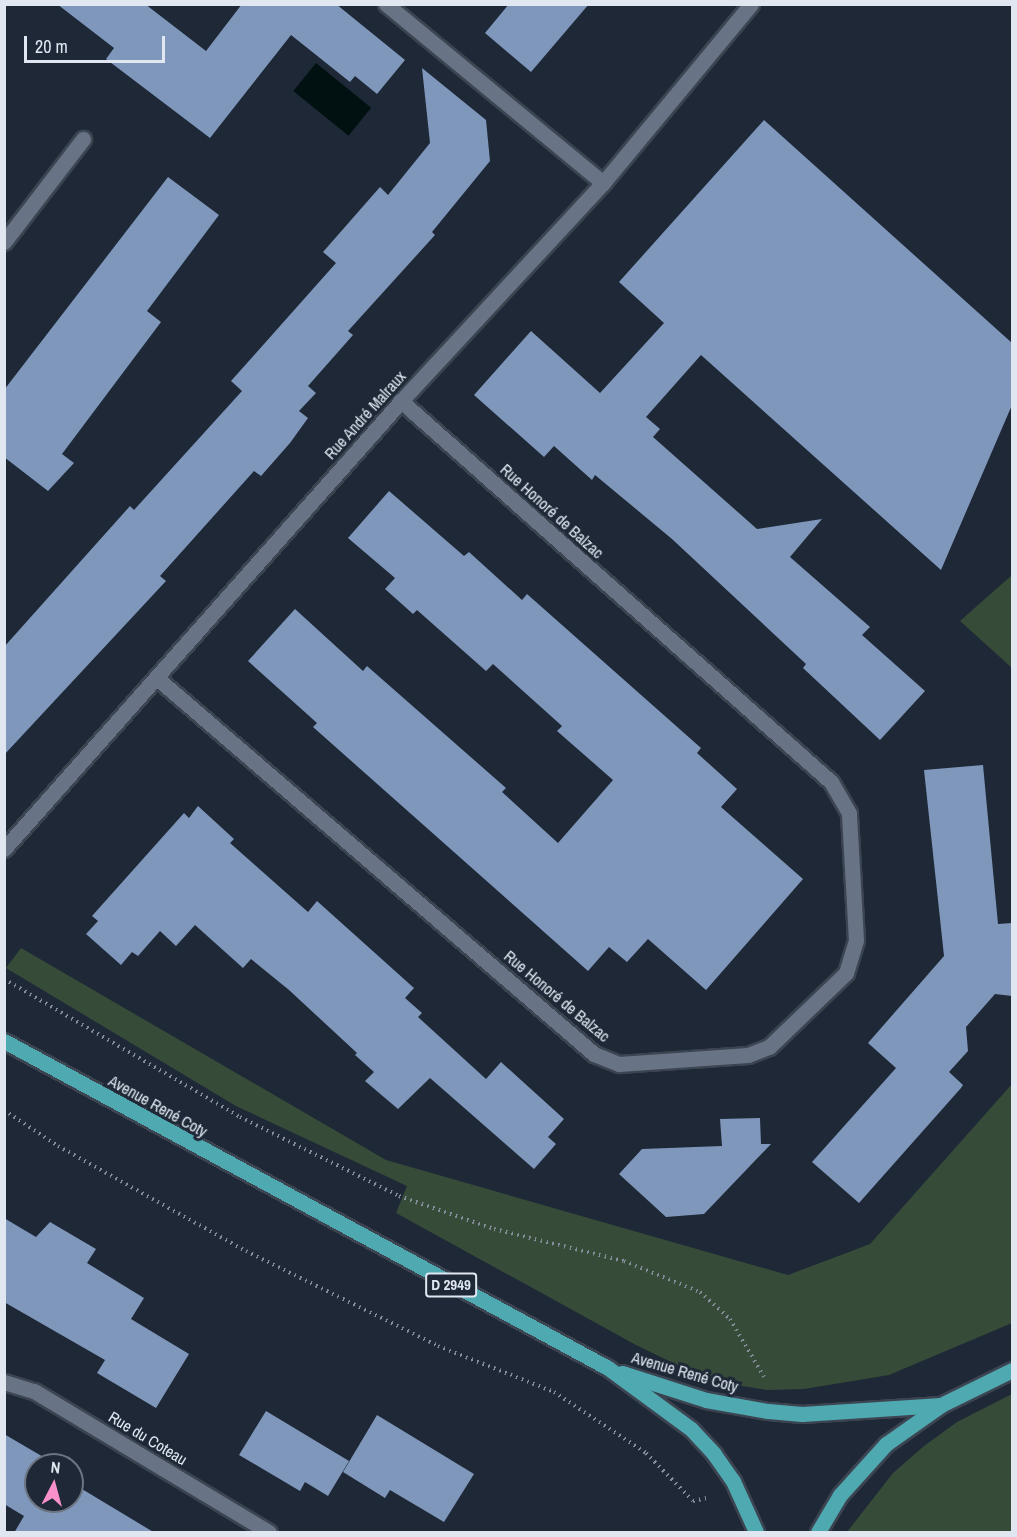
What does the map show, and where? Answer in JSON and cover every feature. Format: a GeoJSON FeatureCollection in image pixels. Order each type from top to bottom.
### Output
{"type":"FeatureCollection","features":[{"type":"Feature","properties":{"kind":"main road","name":"Avenue René Coty"},"geometry":{"type":"LineString","coordinates":[[4,1041],[294,1201],[608,1368],[691,1429],[714,1454],[733,1481],[756,1533]]}},
{"type":"Feature","properties":{"kind":"main road","name":"Avenue René Coty"},"geometry":{"type":"LineString","coordinates":[[608,1368],[706,1400],[768,1411],[802,1414],[941,1405]]}},
{"type":"Feature","properties":{"kind":"main road"},"geometry":{"type":"LineString","coordinates":[[818,1533],[840,1495],[886,1444],[941,1405],[1012,1370]]}},
{"type":"Feature","properties":{"kind":"street"},"geometry":{"type":"LineString","coordinates":[[386,4],[603,183]]}},
{"type":"Feature","properties":{"kind":"street","name":"Rue André Malraux"},"geometry":{"type":"LineString","coordinates":[[4,849],[158,679],[401,401],[603,183],[751,4]]}},
{"type":"Feature","properties":{"kind":"street"},"geometry":{"type":"LineString","coordinates":[[4,242],[83,139]]}},
{"type":"Feature","properties":{"kind":"street","name":"Rue Honoré de Balzac"},"geometry":{"type":"LineString","coordinates":[[158,679],[594,1054],[619,1064],[748,1055],[769,1047],[846,974],[856,940],[849,813],[831,782],[401,401]]}},
{"type":"Feature","properties":{"kind":"street","name":"Rue du Coteau"},"geometry":{"type":"LineString","coordinates":[[4,1383],[34,1391],[269,1533]]}},
{"type":"Feature","properties":{"kind":"path"},"geometry":{"type":"LineString","coordinates":[[4,979],[240,1117],[399,1196],[494,1229],[624,1261],[700,1292],[730,1319],[761,1366],[767,1386]]}},
{"type":"Feature","properties":{"kind":"path"},"geometry":{"type":"LineString","coordinates":[[4,1110],[58,1146],[246,1251],[438,1346],[554,1392],[646,1453],[693,1502],[699,1503],[709,1497]]}},
{"type":"Feature","properties":{"kind":"green space"},"geometry":{"type":"Polygon","coordinates":[[[1012,575],[1012,668],[960,621],[1012,575]]]}},
{"type":"Feature","properties":{"kind":"green space"},"geometry":{"type":"Polygon","coordinates":[[[21,948],[386,1160],[788,1275],[870,1244],[1012,1084],[1012,1323],[889,1375],[804,1389],[767,1390],[710,1381],[636,1345],[396,1213],[407,1186],[236,1106],[6,968],[21,948]]]}},
{"type":"Feature","properties":{"kind":"green space"},"geometry":{"type":"Polygon","coordinates":[[[1012,1394],[1012,1532],[847,1532],[893,1473],[924,1446],[957,1422],[1012,1394]]]}},
{"type":"Feature","properties":{"kind":"shaded area"},"geometry":{"type":"Polygon","coordinates":[[[316,63],[371,108],[349,136],[293,91],[316,63]]]}},
{"type":"Feature","properties":{"kind":"building"},"geometry":{"type":"Polygon","coordinates":[[[57,4],[145,4],[206,51],[242,4],[336,4],[405,60],[377,94],[355,76],[350,82],[291,35],[210,138],[106,59],[114,48],[57,4]]]}},
{"type":"Feature","properties":{"kind":"building"},"geometry":{"type":"Polygon","coordinates":[[[509,4],[589,4],[531,72],[485,33],[509,4]]]}},
{"type":"Feature","properties":{"kind":"building"},"geometry":{"type":"Polygon","coordinates":[[[422,68],[486,120],[490,161],[432,232],[435,235],[348,331],[353,335],[308,386],[316,393],[299,411],[308,418],[290,443],[261,476],[254,471],[160,576],[166,581],[4,755],[4,647],[130,506],[134,510],[242,391],[231,381],[336,263],[323,252],[380,187],[388,195],[430,143],[422,68]]]}},
{"type":"Feature","properties":{"kind":"building"},"geometry":{"type":"Polygon","coordinates":[[[764,120],[1012,343],[1012,405],[941,570],[701,355],[646,417],[660,429],[653,437],[757,529],[822,519],[790,557],[870,627],[862,635],[925,691],[880,740],[803,668],[806,664],[672,539],[595,475],[592,480],[554,446],[544,457],[474,395],[531,331],[600,393],[664,323],[619,282],[764,120]]]}},
{"type":"Feature","properties":{"kind":"building"},"geometry":{"type":"Polygon","coordinates":[[[168,177],[219,215],[147,311],[161,322],[62,454],[74,463],[48,491],[4,457],[4,390],[168,177]]]}},
{"type":"Feature","properties":{"kind":"building"},"geometry":{"type":"Polygon","coordinates":[[[389,491],[464,556],[469,552],[522,600],[527,594],[701,748],[697,753],[737,789],[721,807],[803,879],[706,990],[648,939],[627,962],[609,947],[588,971],[313,727],[317,723],[248,661],[295,609],[363,671],[367,666],[506,788],[502,792],[558,843],[613,780],[557,731],[562,726],[493,664],[486,671],[417,610],[413,614],[385,589],[395,578],[348,538],[389,491]]]}},
{"type":"Feature","properties":{"kind":"building"},"geometry":{"type":"Polygon","coordinates":[[[983,765],[998,924],[1012,923],[1012,996],[995,994],[966,1027],[968,1051],[949,1072],[963,1085],[859,1203],[812,1162],[896,1068],[868,1043],[944,956],[924,770],[983,765]]]}},
{"type":"Feature","properties":{"kind":"building"},"geometry":{"type":"Polygon","coordinates":[[[198,806],[234,839],[230,843],[308,912],[317,901],[414,988],[405,998],[422,1013],[418,1017],[486,1079],[501,1062],[564,1119],[548,1137],[556,1144],[534,1169],[430,1078],[398,1109],[365,1081],[374,1072],[355,1055],[357,1053],[289,990],[251,959],[243,968],[195,925],[176,946],[160,931],[138,956],[132,952],[121,965],[86,934],[98,921],[92,916],[184,813],[189,818],[198,806]]]}},
{"type":"Feature","properties":{"kind":"building"},"geometry":{"type":"Polygon","coordinates":[[[760,1118],[761,1144],[771,1144],[704,1214],[666,1217],[619,1174],[642,1149],[722,1146],[720,1119],[760,1118]]]}},
{"type":"Feature","properties":{"kind":"building"},"geometry":{"type":"Polygon","coordinates":[[[4,1218],[36,1237],[50,1222],[96,1249],[87,1263],[144,1298],[131,1319],[189,1354],[156,1408],[97,1373],[105,1360],[4,1302],[4,1218]]]}},
{"type":"Feature","properties":{"kind":"building"},"geometry":{"type":"Polygon","coordinates":[[[266,1411],[349,1461],[328,1496],[305,1482],[300,1491],[239,1455],[266,1411]]]}},
{"type":"Feature","properties":{"kind":"building"},"geometry":{"type":"Polygon","coordinates":[[[377,1415],[474,1474],[444,1522],[390,1490],[385,1498],[343,1472],[377,1415]]]}},
{"type":"Feature","properties":{"kind":"building"},"geometry":{"type":"Polygon","coordinates":[[[4,1434],[36,1453],[24,1453],[24,1513],[84,1513],[84,1490],[155,1533],[14,1533],[24,1516],[4,1504],[4,1434]]]}}]}
